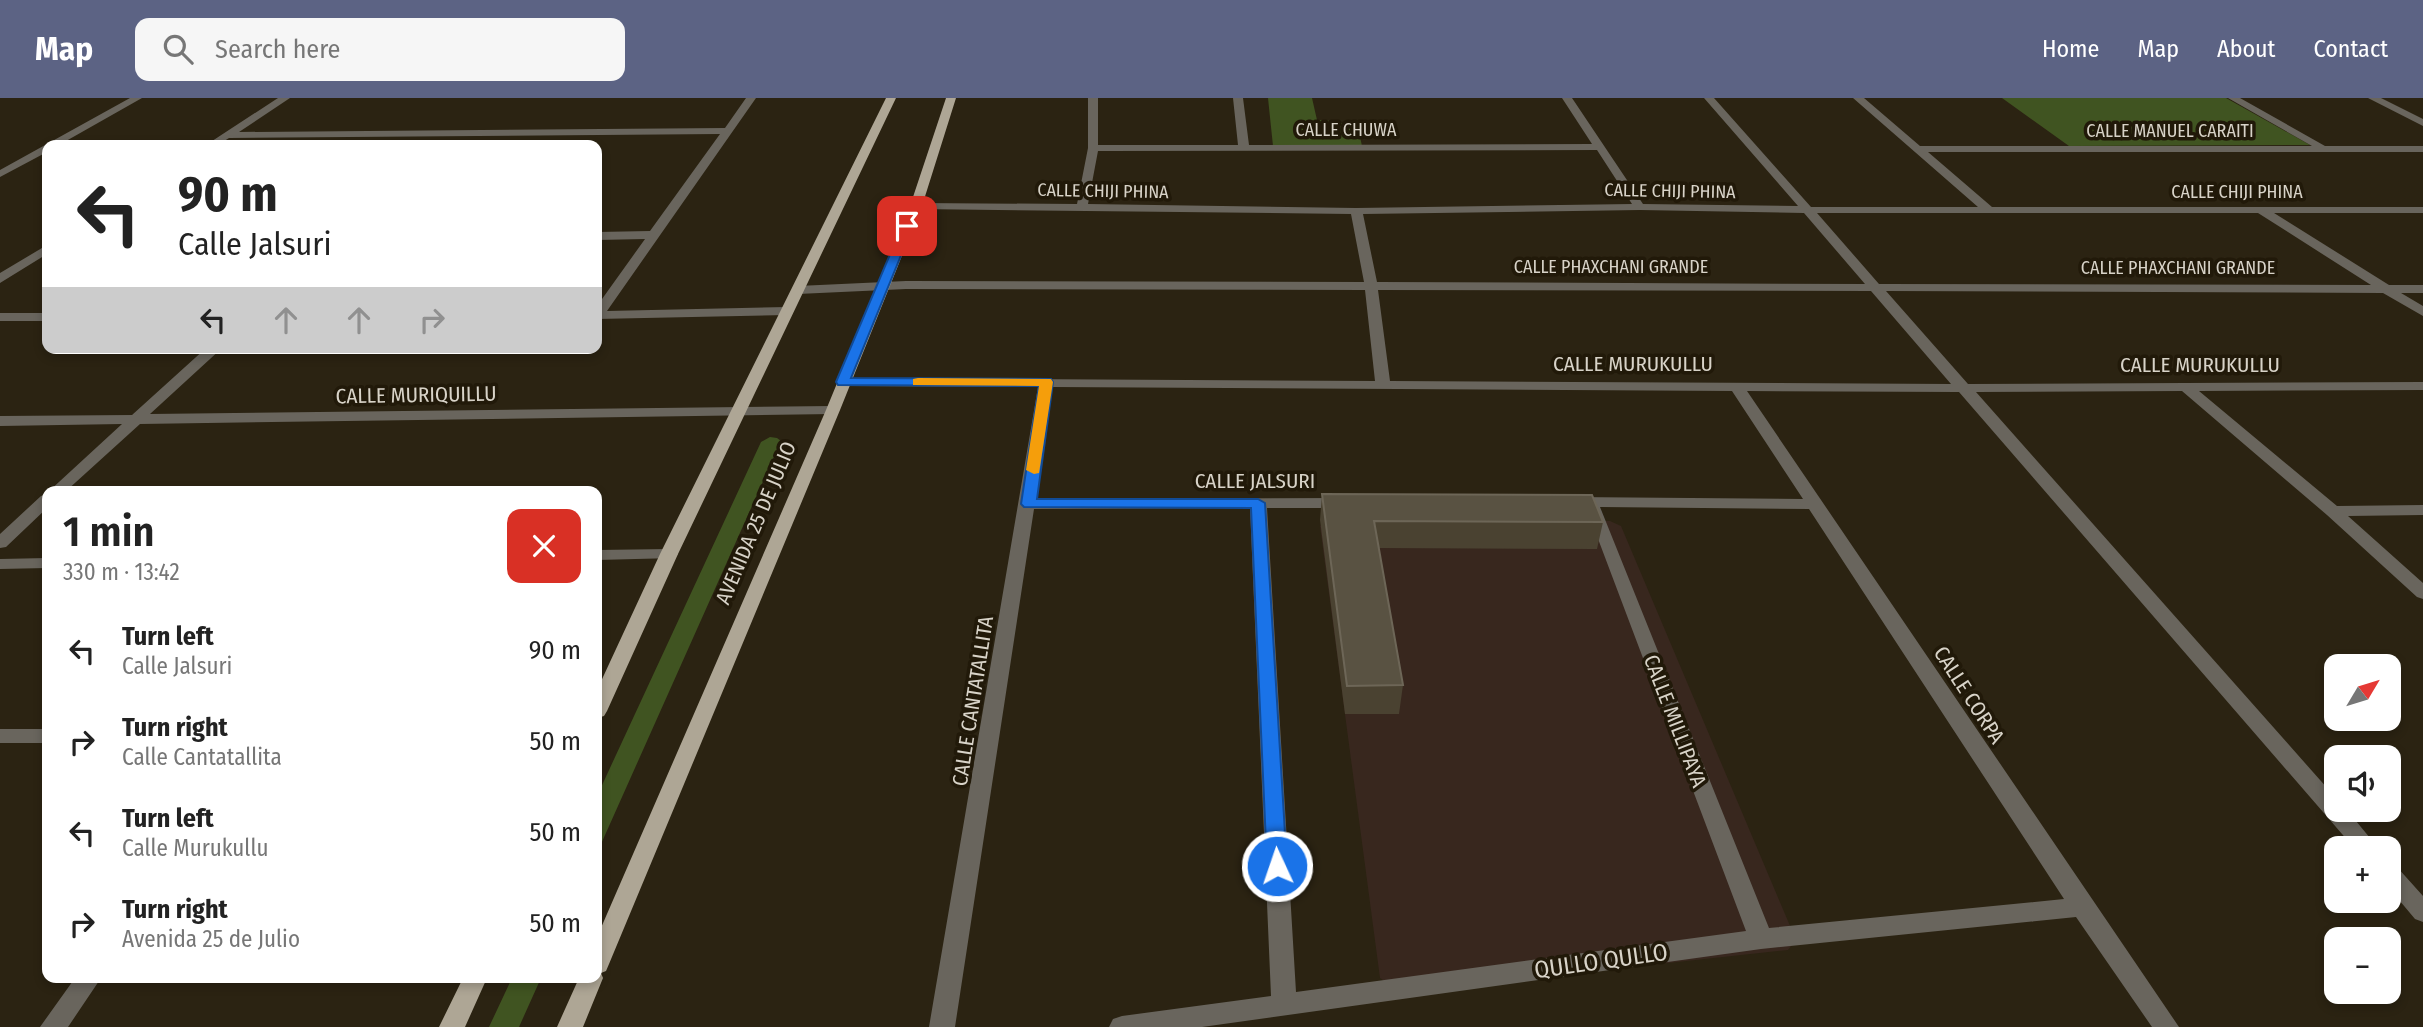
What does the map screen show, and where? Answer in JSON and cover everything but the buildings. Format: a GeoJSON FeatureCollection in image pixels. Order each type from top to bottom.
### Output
{"type":"FeatureCollection","features":[{"type":"Feature","properties":{"kind":"main road"},"geometry":{"type":"LineString","coordinates":[[602,700],[668,554],[891,98]]}},
{"type":"Feature","properties":{"kind":"main road","name":"AVENIDA 25 DE JULIO"},"geometry":{"type":"LineString","coordinates":[[602,952],[833,410],[916,206],[951,98]]}},
{"type":"Feature","properties":{"kind":"main road"},"geometry":{"type":"LineString","coordinates":[[453,1027],[473,983]]}},
{"type":"Feature","properties":{"kind":"main road"},"geometry":{"type":"LineString","coordinates":[[570,1027],[589,983]]}},
{"type":"Feature","properties":{"kind":"street"},"geometry":{"type":"LineString","coordinates":[[61,140],[137,98]]}},
{"type":"Feature","properties":{"kind":"street"},"geometry":{"type":"LineString","coordinates":[[218,140],[285,98]]}},
{"type":"Feature","properties":{"kind":"street"},"geometry":{"type":"LineString","coordinates":[[602,308],[751,98]]}},
{"type":"Feature","properties":{"kind":"street"},"geometry":{"type":"LineString","coordinates":[[1082,208],[1093,148],[1093,98]]}},
{"type":"Feature","properties":{"kind":"street"},"geometry":{"type":"LineString","coordinates":[[1238,98],[1244,148]]}},
{"type":"Feature","properties":{"kind":"street"},"geometry":{"type":"LineString","coordinates":[[1567,98],[1640,207]]}},
{"type":"Feature","properties":{"kind":"street"},"geometry":{"type":"LineString","coordinates":[[1709,98],[2357,836]]}},
{"type":"Feature","properties":{"kind":"street"},"geometry":{"type":"LineString","coordinates":[[1858,98],[1988,209]]}},
{"type":"Feature","properties":{"kind":"street"},"geometry":{"type":"LineString","coordinates":[[2233,98],[2324,148]]}},
{"type":"Feature","properties":{"kind":"street"},"geometry":{"type":"LineString","coordinates":[[2373,98],[2423,123]]}},
{"type":"Feature","properties":{"kind":"street"},"geometry":{"type":"LineString","coordinates":[[226,135],[729,131]]}},
{"type":"Feature","properties":{"kind":"street"},"geometry":{"type":"LineString","coordinates":[[574,140],[582,132]]}},
{"type":"Feature","properties":{"kind":"street"},"geometry":{"type":"LineString","coordinates":[[361,140],[370,133]]}},
{"type":"Feature","properties":{"kind":"street","name":"CALLE CHUWA"},"geometry":{"type":"LineString","coordinates":[[1093,148],[1599,146]]}},
{"type":"Feature","properties":{"kind":"street","name":"CALLE MANUEL CARAITI"},"geometry":{"type":"LineString","coordinates":[[1918,149],[2423,149]]}},
{"type":"Feature","properties":{"kind":"street"},"geometry":{"type":"LineString","coordinates":[[0,174],[42,150]]}},
{"type":"Feature","properties":{"kind":"street","name":"CALLE CHIJI PHINA"},"geometry":{"type":"LineString","coordinates":[[916,206],[1356,211],[1640,207],[1807,210],[2423,210]]}},
{"type":"Feature","properties":{"kind":"street"},"geometry":{"type":"LineString","coordinates":[[2260,210],[2423,312]]}},
{"type":"Feature","properties":{"kind":"street"},"geometry":{"type":"LineString","coordinates":[[1356,211],[1371,286],[1383,383]]}},
{"type":"Feature","properties":{"kind":"street"},"geometry":{"type":"LineString","coordinates":[[602,236],[652,235]]}},
{"type":"Feature","properties":{"kind":"street"},"geometry":{"type":"LineString","coordinates":[[0,279],[42,251]]}},
{"type":"Feature","properties":{"kind":"street","name":"CALLE PHAXCHANI GRANDE"},"geometry":{"type":"LineString","coordinates":[[798,290],[906,285],[2423,289]]}},
{"type":"Feature","properties":{"kind":"street"},"geometry":{"type":"LineString","coordinates":[[602,315],[787,311]]}},
{"type":"Feature","properties":{"kind":"street"},"geometry":{"type":"LineString","coordinates":[[0,317],[42,317]]}},
{"type":"Feature","properties":{"kind":"street"},"geometry":{"type":"LineString","coordinates":[[61,486],[208,354]]}},
{"type":"Feature","properties":{"kind":"street","name":"CALLE MURUKULLU"},"geometry":{"type":"LineString","coordinates":[[843,382],[1961,388],[2423,386]]}},
{"type":"Feature","properties":{"kind":"street","name":"CALLE CANTATALLITA"},"geometry":{"type":"LineString","coordinates":[[942,1027],[1029,504],[1046,382]]}},
{"type":"Feature","properties":{"kind":"street","name":"CALLE CORPA"},"geometry":{"type":"LineString","coordinates":[[1736,386],[1817,504],[2082,907],[2166,1027]]}},
{"type":"Feature","properties":{"kind":"street"},"geometry":{"type":"LineString","coordinates":[[2184,386],[2333,511],[2423,593]]}},
{"type":"Feature","properties":{"kind":"street","name":"CALLE MURIQUILLU"},"geometry":{"type":"LineString","coordinates":[[0,421],[833,410]]}},
{"type":"Feature","properties":{"kind":"street"},"geometry":{"type":"LineString","coordinates":[[1549,502],[1817,504]]}},
{"type":"Feature","properties":{"kind":"street","name":"CALLE MILLIPAYA"},"geometry":{"type":"LineString","coordinates":[[1590,502],[1760,939]]}},
{"type":"Feature","properties":{"kind":"street"},"geometry":{"type":"LineString","coordinates":[[1258,503],[1284,1005]]}},
{"type":"Feature","properties":{"kind":"street","name":"CALLE JALSURI"},"geometry":{"type":"LineString","coordinates":[[1029,504],[1355,503]]}},
{"type":"Feature","properties":{"kind":"street"},"geometry":{"type":"LineString","coordinates":[[0,542],[42,504]]}},
{"type":"Feature","properties":{"kind":"street"},"geometry":{"type":"LineString","coordinates":[[2333,511],[2423,510]]}},
{"type":"Feature","properties":{"kind":"street"},"geometry":{"type":"LineString","coordinates":[[602,555],[668,554]]}},
{"type":"Feature","properties":{"kind":"street"},"geometry":{"type":"LineString","coordinates":[[0,564],[42,563]]}},
{"type":"Feature","properties":{"kind":"street"},"geometry":{"type":"LineString","coordinates":[[0,736],[42,736]]}},
{"type":"Feature","properties":{"kind":"street"},"geometry":{"type":"LineString","coordinates":[[2401,887],[2423,912]]}},
{"type":"Feature","properties":{"kind":"street","name":"QULLO QULLO"},"geometry":{"type":"LineString","coordinates":[[1122,1027],[1760,939],[2082,907]]}},
{"type":"Feature","properties":{"kind":"street"},"geometry":{"type":"LineString","coordinates":[[53,1027],[85,983]]}},
{"type":"Feature","properties":{"kind":"shaded area"},"geometry":{"type":"Polygon","coordinates":[[[1331,520],[1610,521],[1621,526],[1796,940],[1788,950],[1401,992],[1380,978],[1320,526],[1331,520]]]}},
{"type":"Feature","properties":{"kind":"green space"},"geometry":{"type":"Polygon","coordinates":[[[1268,98],[1312,98],[1317,120],[1357,123],[1362,146],[1273,146],[1268,98]]]}},
{"type":"Feature","properties":{"kind":"green space"},"geometry":{"type":"Polygon","coordinates":[[[2002,98],[2226,98],[2310,145],[2069,146],[2002,98]]]}},
{"type":"Feature","properties":{"kind":"green space"},"geometry":{"type":"Polygon","coordinates":[[[770,437],[781,441],[602,842],[602,785],[761,442],[770,437]]]}},
{"type":"Feature","properties":{"kind":"green space"},"geometry":{"type":"Polygon","coordinates":[[[510,983],[539,983],[519,1027],[489,1027],[510,983]]]}},
{"type":"Feature","properties":{"kind":"slow traffic"},"geometry":{"type":"LineString","coordinates":[[918,382],[1046,382],[1034,470]]}},
{"type":"Feature","properties":{"kind":"route"},"geometry":{"type":"LineString","coordinates":[[907,226],[843,382],[1046,382],[1029,504],[1258,503],[1277,866]]}}]}
